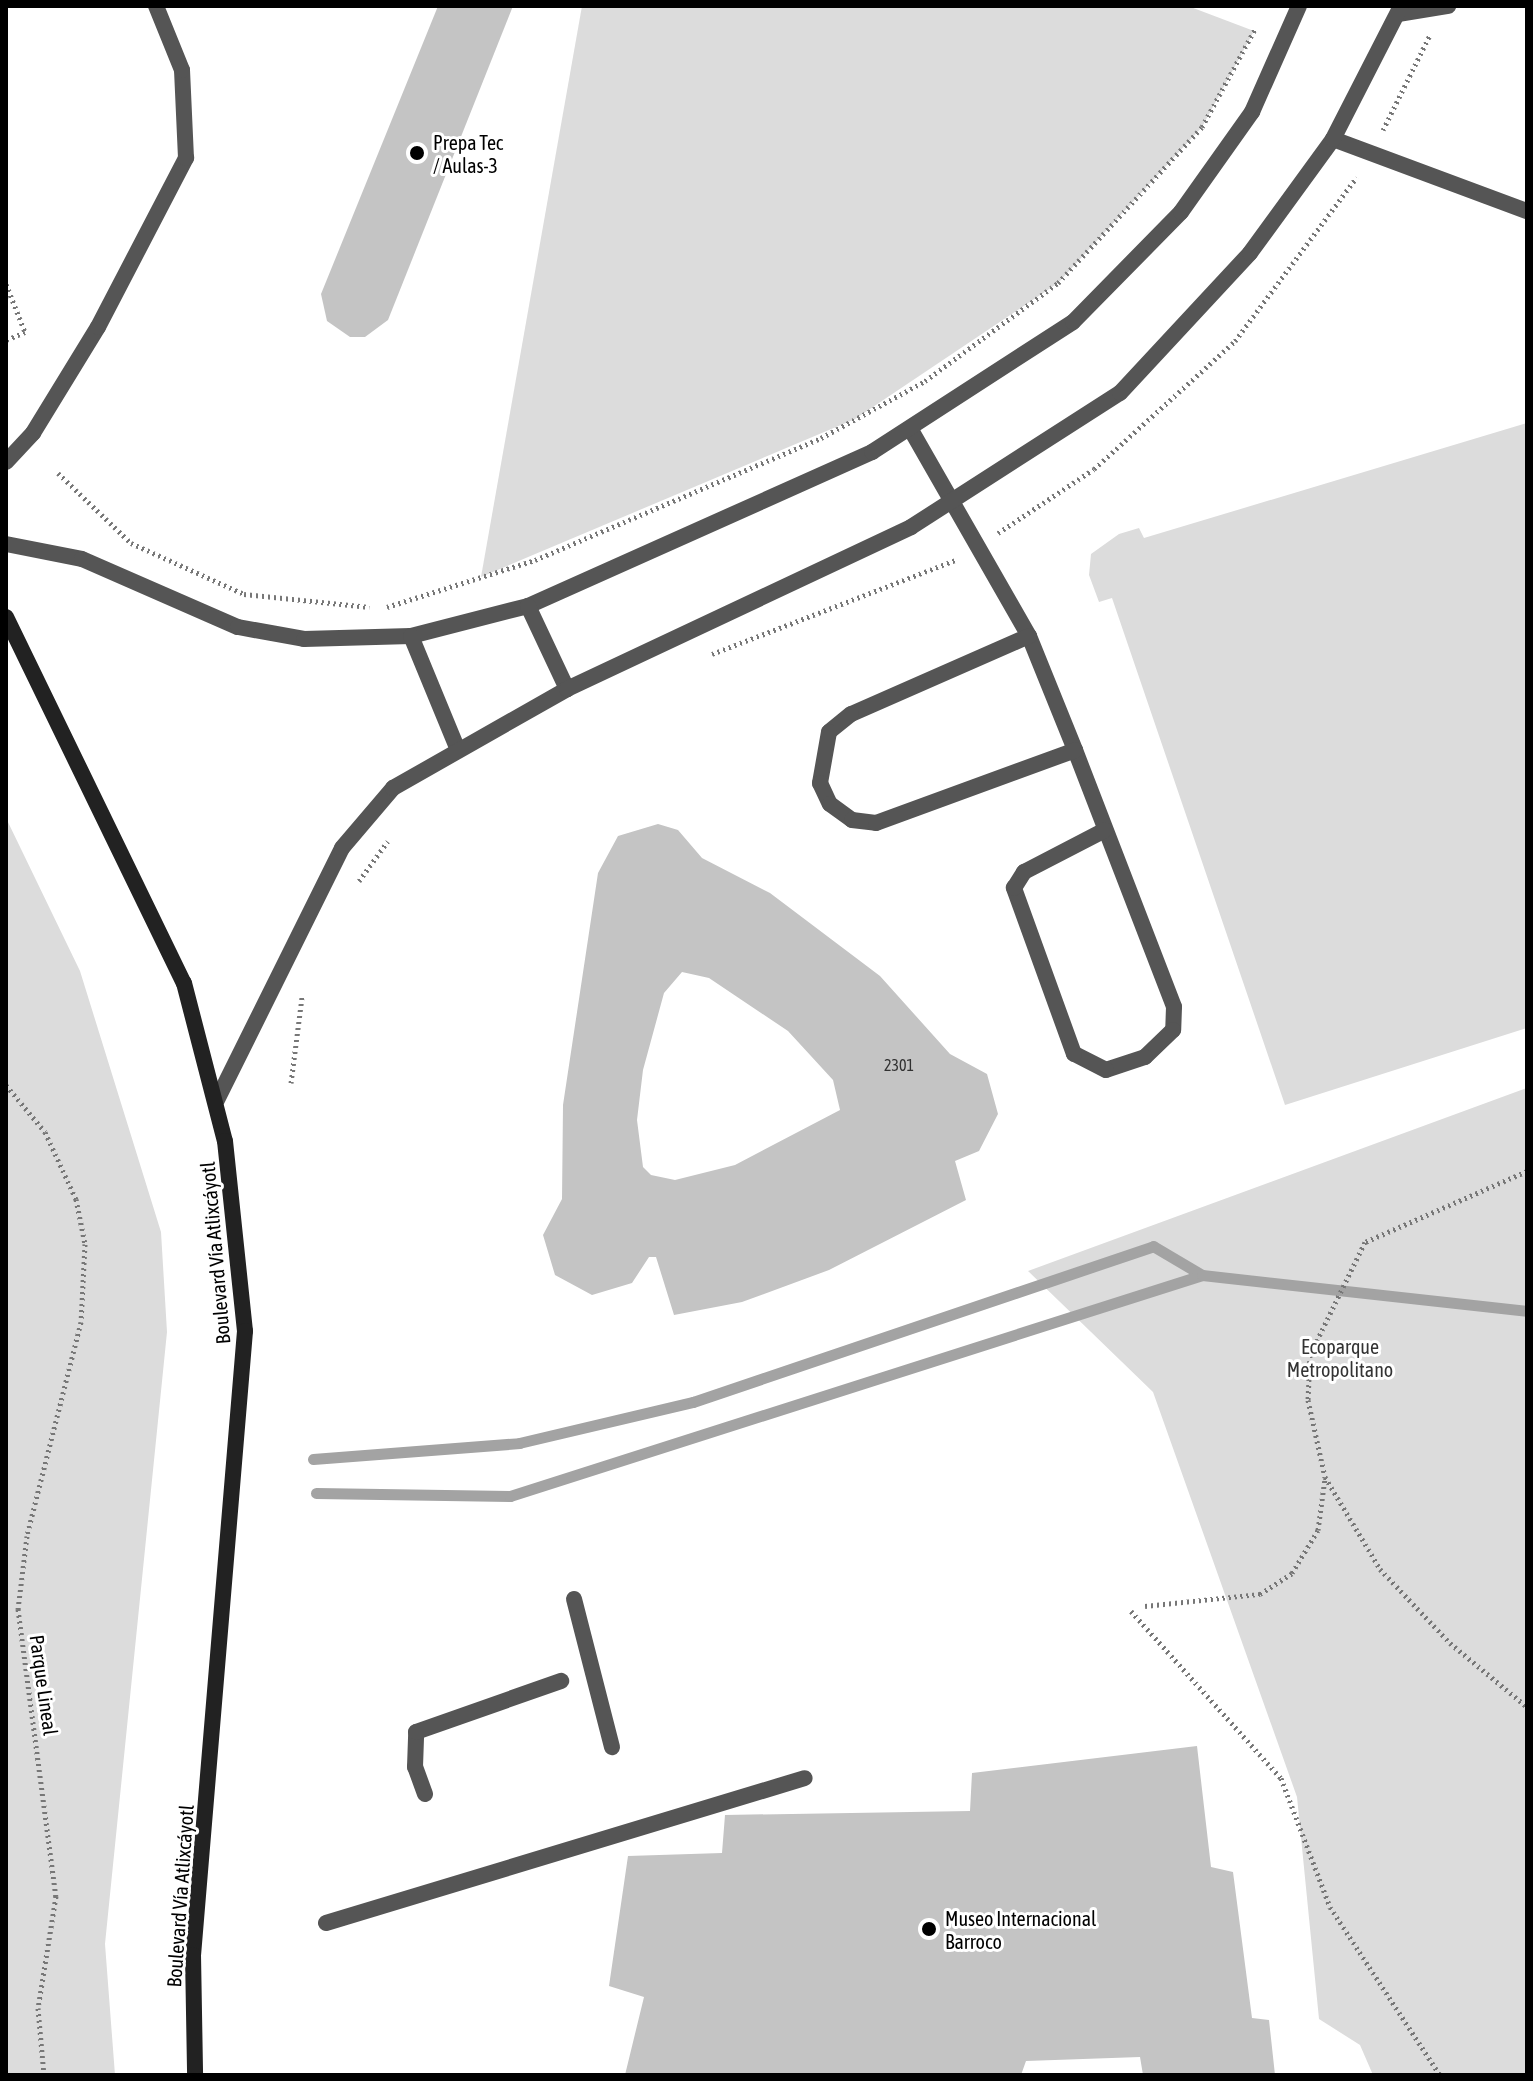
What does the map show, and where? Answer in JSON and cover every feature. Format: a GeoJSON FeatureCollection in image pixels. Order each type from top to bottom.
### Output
{"type":"FeatureCollection","features":[{"type":"Feature","properties":{"kind":"main road","name":"Boulevard Vía Atlixcáyotl"},"geometry":{"type":"LineString","coordinates":[[6,617],[184,983],[217,1100],[245,1331],[193,1955],[195,2075]]}},
{"type":"Feature","properties":{"kind":"lane"},"geometry":{"type":"LineString","coordinates":[[6,462],[33,433],[98,327],[186,158],[182,70],[156,6]]}},
{"type":"Feature","properties":{"kind":"lane"},"geometry":{"type":"LineString","coordinates":[[6,544],[82,559],[238,627],[304,639],[411,636],[528,606],[911,430],[1073,322],[1181,212],[1252,112],[1299,6]]}},
{"type":"Feature","properties":{"kind":"lane"},"geometry":{"type":"LineString","coordinates":[[217,1100],[342,848],[393,788],[567,689],[954,501],[1120,393],[1250,253],[1333,139],[1399,10],[1448,6]]}},
{"type":"Feature","properties":{"kind":"lane"},"geometry":{"type":"LineString","coordinates":[[1333,139],[1527,211]]}},
{"type":"Feature","properties":{"kind":"lane"},"geometry":{"type":"LineString","coordinates":[[911,430],[1029,636],[1075,750],[1174,1007],[1173,1030],[1145,1057],[1106,1070],[1074,1054],[1014,888],[1024,872],[1105,830]]}},
{"type":"Feature","properties":{"kind":"lane"},"geometry":{"type":"LineString","coordinates":[[528,606],[567,689]]}},
{"type":"Feature","properties":{"kind":"lane"},"geometry":{"type":"LineString","coordinates":[[411,636],[458,750]]}},
{"type":"Feature","properties":{"kind":"lane"},"geometry":{"type":"LineString","coordinates":[[1029,636],[851,714],[829,732],[820,783],[830,804],[852,820],[876,823],[1075,750]]}},
{"type":"Feature","properties":{"kind":"lane"},"geometry":{"type":"LineString","coordinates":[[574,1599],[612,1747]]}},
{"type":"Feature","properties":{"kind":"lane"},"geometry":{"type":"LineString","coordinates":[[425,1794],[415,1767],[416,1732],[561,1681]]}},
{"type":"Feature","properties":{"kind":"lane"},"geometry":{"type":"LineString","coordinates":[[326,1923],[805,1778]]}},
{"type":"Feature","properties":{"kind":"path"},"geometry":{"type":"LineString","coordinates":[[58,473],[131,543],[244,594],[383,608],[535,560],[821,438],[925,381],[1058,283],[1202,127],[1260,18]]}},
{"type":"Feature","properties":{"kind":"path"},"geometry":{"type":"LineString","coordinates":[[6,284],[25,332],[6,340]]}},
{"type":"Feature","properties":{"kind":"path","name":"Parque Lineal"},"geometry":{"type":"LineString","coordinates":[[6,1085],[45,1132],[76,1199],[85,1244],[81,1322],[27,1536],[18,1609],[56,1896],[38,2008],[44,2075]]}},
{"type":"Feature","properties":{"kind":"path"},"geometry":{"type":"LineString","coordinates":[[1527,1171],[1365,1242],[1330,1304],[1310,1355],[1308,1400],[1325,1477],[1380,1569],[1450,1643],[1527,1707]]}},
{"type":"Feature","properties":{"kind":"path"},"geometry":{"type":"LineString","coordinates":[[1145,1606],[1260,1594],[1292,1573],[1318,1530],[1325,1477]]}},
{"type":"Feature","properties":{"kind":"path"},"geometry":{"type":"LineString","coordinates":[[1131,1611],[1281,1778],[1330,1907],[1440,2075]]}},
{"type":"Feature","properties":{"kind":"green space"},"geometry":{"type":"Polygon","coordinates":[[[582,6],[1188,6],[1254,31],[1202,127],[1058,283],[855,419],[481,577],[582,6]]]}},
{"type":"Feature","properties":{"kind":"green space"},"geometry":{"type":"Polygon","coordinates":[[[1527,423],[1527,1028],[1285,1105],[1112,598],[1099,602],[1089,575],[1091,554],[1119,534],[1139,528],[1144,538],[1527,423]]]}},
{"type":"Feature","properties":{"kind":"green space"},"geometry":{"type":"Polygon","coordinates":[[[6,818],[80,971],[161,1232],[167,1332],[105,1944],[115,2075],[6,2075],[6,818]]]}},
{"type":"Feature","properties":{"kind":"green space","name":"Ecoparque Metropolitano"},"geometry":{"type":"Polygon","coordinates":[[[1527,1088],[1527,2075],[1373,2075],[1360,2045],[1319,2019],[1297,1797],[1153,1392],[1028,1271],[1527,1088]]]}},
{"type":"Feature","properties":{"kind":"building","name":"Prepa Tec / Aulas-3"},"geometry":{"type":"Polygon","coordinates":[[[438,6],[513,6],[388,320],[365,337],[350,337],[327,321],[321,294],[438,6]]]}},
{"type":"Feature","properties":{"kind":"building"},"geometry":{"type":"Polygon","coordinates":[[[658,824],[678,830],[702,858],[770,893],[880,976],[950,1054],[987,1074],[998,1114],[979,1151],[955,1161],[966,1200],[829,1270],[742,1302],[674,1315],[656,1257],[649,1257],[632,1283],[592,1295],[555,1275],[543,1235],[562,1199],[563,1105],[598,873],[618,836],[658,824]],[[682,972],[664,993],[643,1070],[637,1120],[643,1167],[651,1175],[675,1180],[735,1165],[840,1110],[833,1080],[788,1031],[709,978],[682,972]]]}},
{"type":"Feature","properties":{"kind":"building","name":"Museo Internacional Barroco"},"geometry":{"type":"Polygon","coordinates":[[[1197,1746],[1211,1867],[1233,1872],[1252,2018],[1269,2020],[1275,2075],[1143,2075],[1140,2057],[1026,2061],[1021,2075],[625,2075],[644,1997],[609,1986],[628,1856],[722,1853],[725,1815],[970,1811],[972,1773],[1197,1746]]]}},
{"type":"Feature","properties":{"kind":"waterway"},"geometry":{"type":"LineString","coordinates":[[313,1459],[519,1443],[693,1402],[1153,1246],[1202,1275]]}},
{"type":"Feature","properties":{"kind":"waterway"},"geometry":{"type":"LineString","coordinates":[[316,1493],[510,1496],[1202,1275],[1527,1311]]}},
{"type":"Feature","properties":{"kind":"place","name":"Prepa Tec / Aulas-3"},"geometry":{"type":"Point","coordinates":[417,153]}},
{"type":"Feature","properties":{"kind":"place","name":"Museo Internacional Barroco"},"geometry":{"type":"Point","coordinates":[929,1929]}}]}
